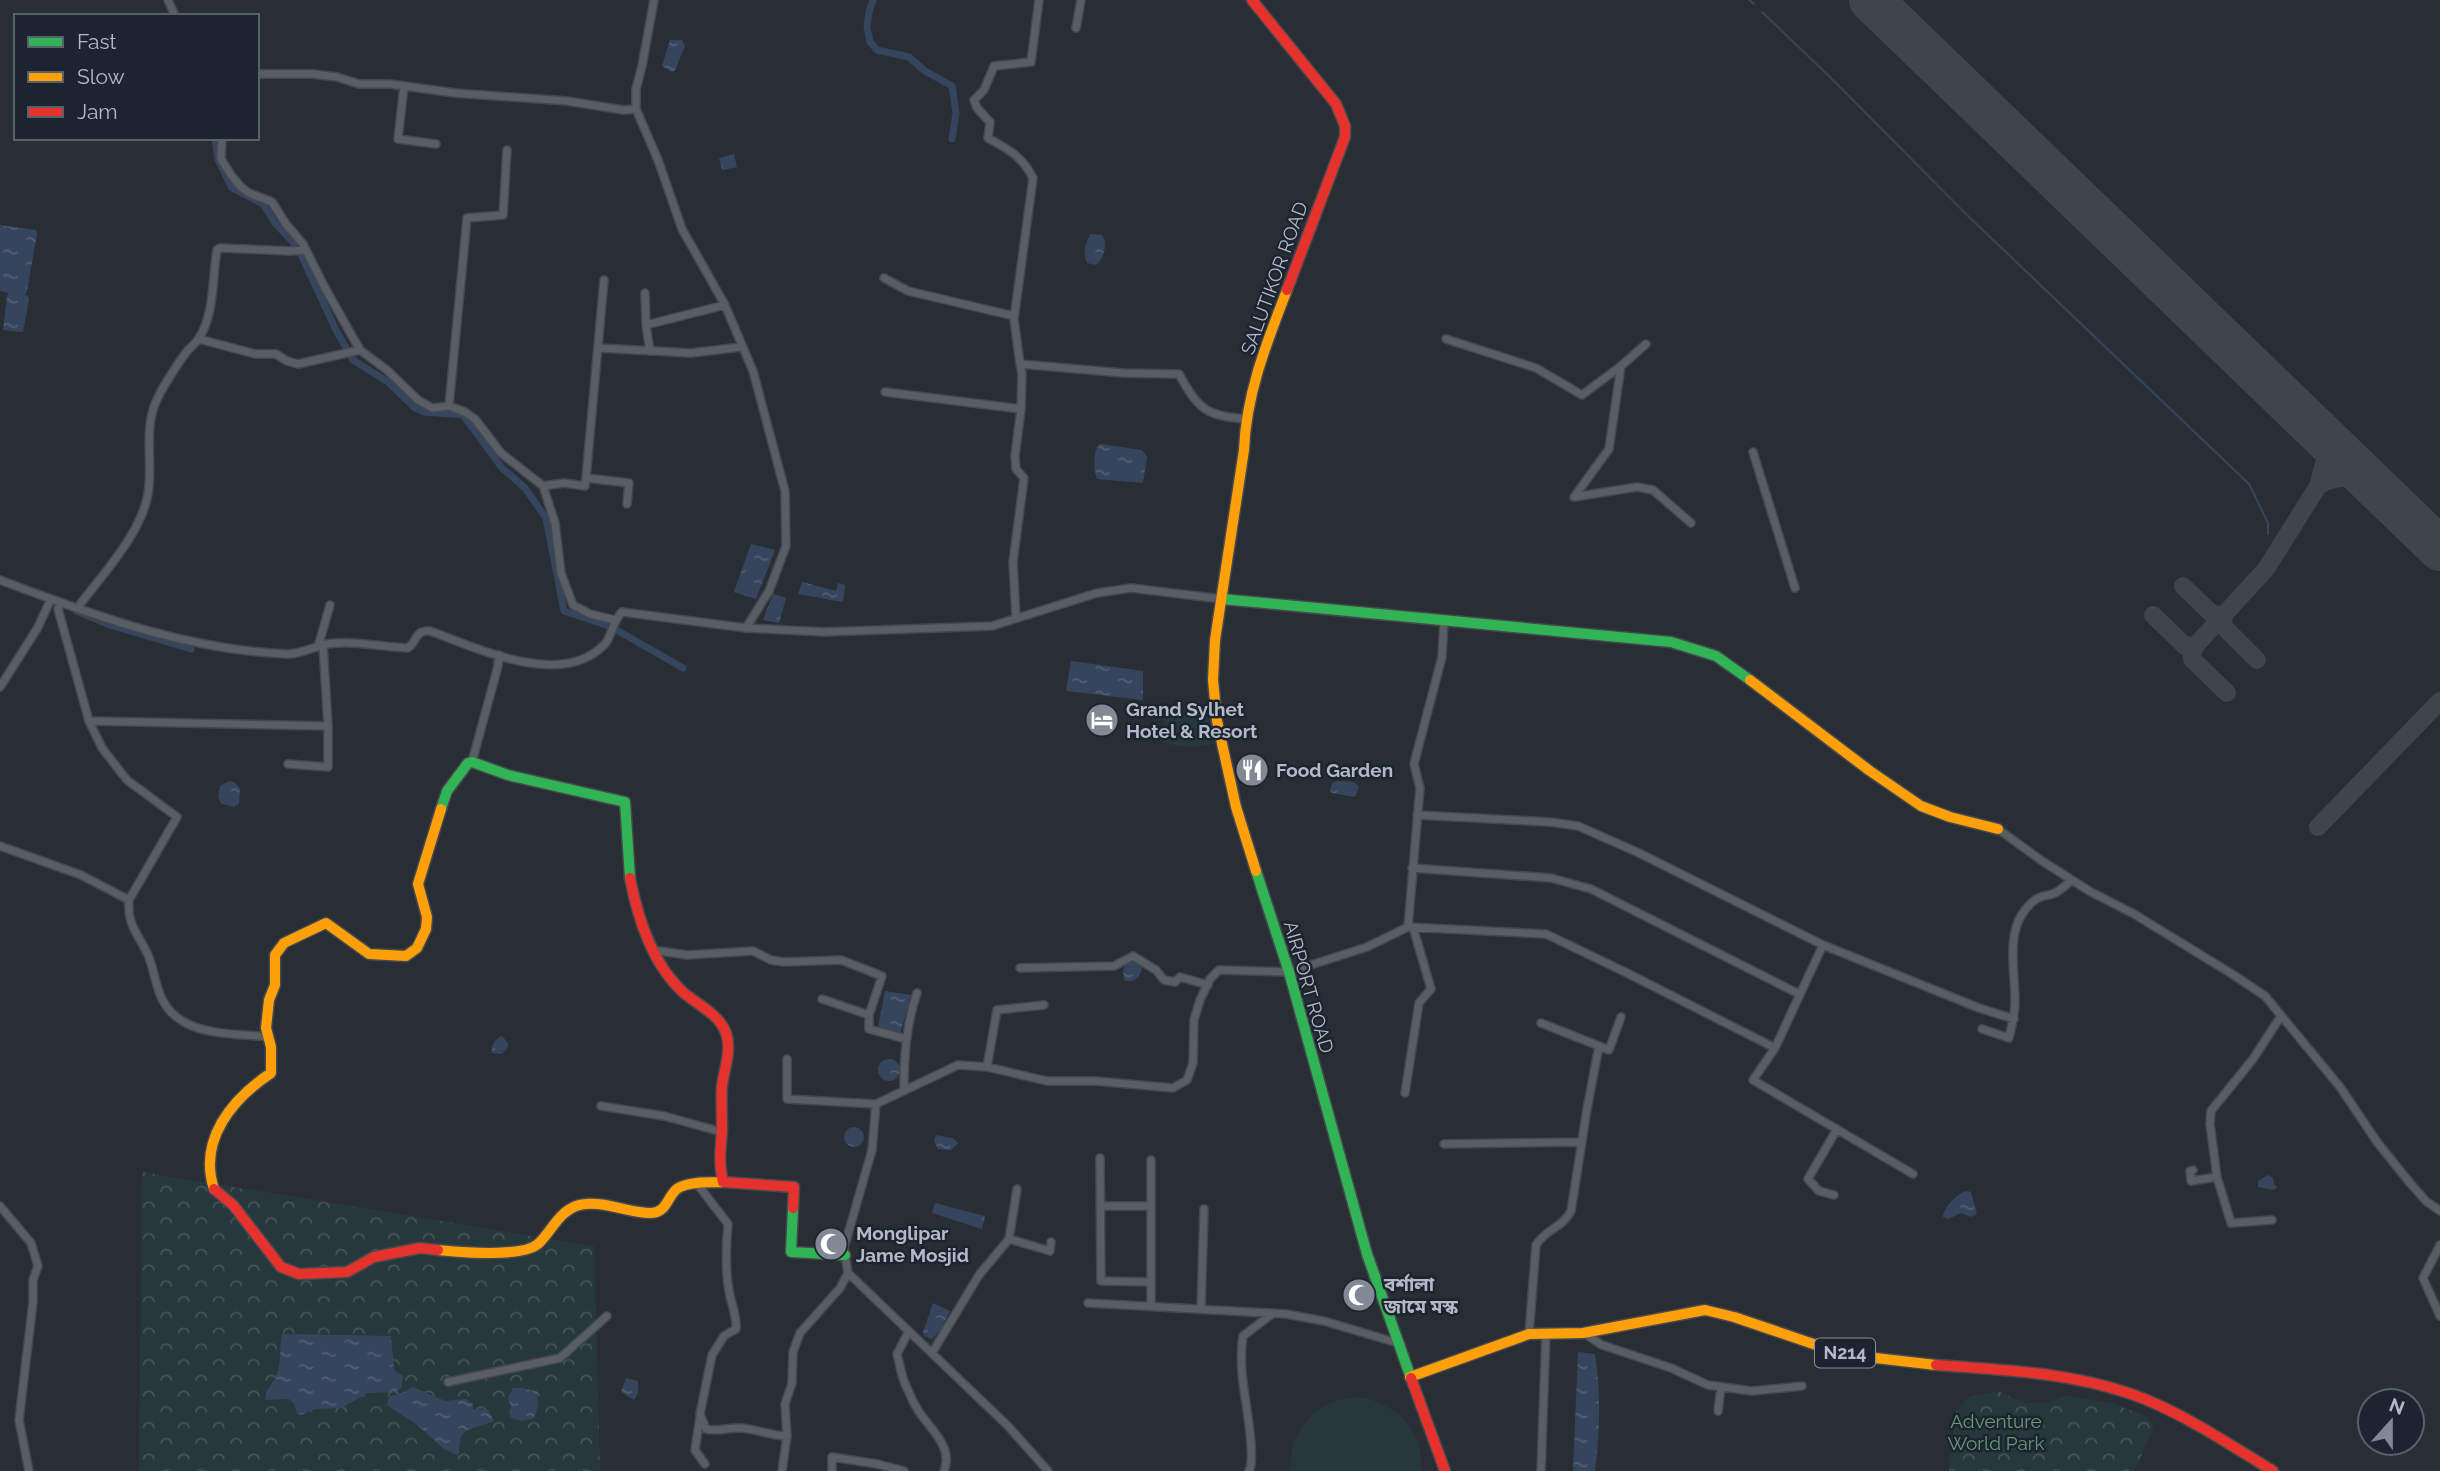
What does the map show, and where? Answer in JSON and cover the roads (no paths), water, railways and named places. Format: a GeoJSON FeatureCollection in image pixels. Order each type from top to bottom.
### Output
{"type":"FeatureCollection","features":[{"type":"Feature","properties":{"kind":"main road","name":"SALUTIKOR ROAD"},"geometry":{"type":"LineString","coordinates":[[1222,599],[1244,450],[1245,419],[1264,350],[1345,137],[1345,126],[1336,104],[1252,0]]}},
{"type":"Feature","properties":{"kind":"main road"},"geometry":{"type":"LineString","coordinates":[[1222,599],[1671,642],[1716,656],[1773,695],[1870,771],[1921,806],[1950,817],[1998,829]]}},
{"type":"Feature","properties":{"kind":"main road","name":"AIRPORT ROAD"},"geometry":{"type":"LineString","coordinates":[[1222,599],[1215,640],[1213,680],[1215,709],[1236,807],[1289,972],[1371,1266],[1445,1471]]}},
{"type":"Feature","properties":{"kind":"main road"},"geometry":{"type":"LineString","coordinates":[[723,1182],[718,1153],[722,1132],[722,1089],[727,1045],[724,1031],[720,1023],[678,987],[653,950],[628,882],[625,802],[508,775],[472,762],[468,763],[447,791],[418,884],[427,917],[426,929],[417,947],[406,956],[369,954],[326,923],[284,943],[275,955],[275,985],[269,1000],[266,1028],[271,1047],[271,1073],[250,1087],[219,1126],[208,1170],[215,1189],[233,1205],[281,1267],[299,1274],[347,1272],[374,1257],[420,1248],[475,1254],[526,1250],[537,1245],[563,1214],[577,1205],[601,1205],[652,1213],[664,1209],[677,1188],[723,1182],[794,1188],[791,1252],[845,1255]]}},
{"type":"Feature","properties":{"kind":"main road","name":"N214"},"geometry":{"type":"LineString","coordinates":[[1410,1377],[1528,1334],[1583,1333],[1705,1310],[1720,1312],[1856,1356],[2000,1369],[2075,1380],[2120,1391],[2177,1414],[2273,1471]]}},
{"type":"Feature","properties":{"kind":"street"},"geometry":{"type":"LineString","coordinates":[[654,0],[636,89],[636,109],[658,160],[682,229],[725,305],[753,371],[785,491],[786,547],[769,591],[746,628]]}},
{"type":"Feature","properties":{"kind":"street"},"geometry":{"type":"LineString","coordinates":[[1016,618],[1013,562],[1024,478],[1016,468],[1015,456],[1022,374],[1014,316],[1032,178],[1026,164],[1015,153],[988,138],[990,122],[977,108],[974,100],[984,90],[994,66],[1031,62],[1039,0]]}},
{"type":"Feature","properties":{"kind":"street"},"geometry":{"type":"LineString","coordinates":[[1076,28],[1081,0]]}},
{"type":"Feature","properties":{"kind":"street"},"geometry":{"type":"LineString","coordinates":[[259,74],[313,74],[337,77],[359,84],[566,101],[623,110],[636,109]]}},
{"type":"Feature","properties":{"kind":"street"},"geometry":{"type":"LineString","coordinates":[[404,86],[398,139],[436,144]]}},
{"type":"Feature","properties":{"kind":"street"},"geometry":{"type":"LineString","coordinates":[[222,140],[222,159],[231,175],[249,193],[272,202],[325,288],[357,351],[387,370],[418,400],[432,408],[449,405],[475,419],[501,453],[543,486],[555,523],[561,573],[573,605],[590,614],[615,620]]}},
{"type":"Feature","properties":{"kind":"street"},"geometry":{"type":"LineString","coordinates":[[449,405],[467,218],[503,215],[507,150]]}},
{"type":"Feature","properties":{"kind":"street"},"geometry":{"type":"LineString","coordinates":[[78,607],[133,533],[141,514],[148,495],[151,423],[155,404],[187,351],[199,339],[209,307],[217,250],[302,250]]}},
{"type":"Feature","properties":{"kind":"street"},"geometry":{"type":"LineString","coordinates":[[884,278],[908,291],[1014,316]]}},
{"type":"Feature","properties":{"kind":"street"},"geometry":{"type":"LineString","coordinates":[[543,486],[564,483],[585,486],[604,280]]}},
{"type":"Feature","properties":{"kind":"street"},"geometry":{"type":"LineString","coordinates":[[645,293],[650,351]]}},
{"type":"Feature","properties":{"kind":"street"},"geometry":{"type":"LineString","coordinates":[[646,325],[725,305]]}},
{"type":"Feature","properties":{"kind":"street"},"geometry":{"type":"LineString","coordinates":[[199,339],[255,354],[276,354],[298,364],[357,351]]}},
{"type":"Feature","properties":{"kind":"street"},"geometry":{"type":"LineString","coordinates":[[1446,339],[1536,368],[1582,395],[1646,344]]}},
{"type":"Feature","properties":{"kind":"street"},"geometry":{"type":"LineString","coordinates":[[599,348],[691,353],[741,347]]}},
{"type":"Feature","properties":{"kind":"street"},"geometry":{"type":"LineString","coordinates":[[1020,364],[1123,373],[1179,374],[1194,400],[1205,410],[1227,418],[1245,419]]}},
{"type":"Feature","properties":{"kind":"street"},"geometry":{"type":"LineString","coordinates":[[1621,366],[1609,449],[1574,497],[1637,486],[1653,490],[1691,523]]}},
{"type":"Feature","properties":{"kind":"street"},"geometry":{"type":"LineString","coordinates":[[885,392],[1021,409]]}},
{"type":"Feature","properties":{"kind":"street"},"geometry":{"type":"LineString","coordinates":[[1753,452],[1795,587]]}},
{"type":"Feature","properties":{"kind":"street"},"geometry":{"type":"LineString","coordinates":[[586,478],[629,483],[627,504]]}},
{"type":"Feature","properties":{"kind":"street"},"geometry":{"type":"LineString","coordinates":[[0,580],[61,603],[163,635],[213,646],[286,654],[341,644],[408,649],[417,633],[422,630],[537,665],[578,661],[605,644],[615,620],[622,612],[746,628],[812,632],[992,626],[1097,593],[1130,589],[1222,599]]}},
{"type":"Feature","properties":{"kind":"street"},"geometry":{"type":"LineString","coordinates":[[0,687],[37,629],[51,599]]}},
{"type":"Feature","properties":{"kind":"street"},"geometry":{"type":"LineString","coordinates":[[61,603],[58,609],[89,721],[102,748],[127,780],[177,817],[129,900],[128,915],[132,928],[156,975],[162,1000],[169,1010],[199,1030],[267,1037]]}},
{"type":"Feature","properties":{"kind":"street"},"geometry":{"type":"LineString","coordinates":[[288,764],[328,767],[328,726],[321,646],[330,605]]}},
{"type":"Feature","properties":{"kind":"street"},"geometry":{"type":"LineString","coordinates":[[1405,1093],[1419,1003],[1431,989],[1411,927],[1412,868],[1420,788],[1415,764],[1442,657],[1444,620]]}},
{"type":"Feature","properties":{"kind":"street"},"geometry":{"type":"LineString","coordinates":[[472,762],[499,655]]}},
{"type":"Feature","properties":{"kind":"street"},"geometry":{"type":"LineString","coordinates":[[89,721],[328,726]]}},
{"type":"Feature","properties":{"kind":"street"},"geometry":{"type":"LineString","coordinates":[[1417,816],[1550,821],[1578,826],[1639,853],[1823,945],[1979,1007],[2014,1018]]}},
{"type":"Feature","properties":{"kind":"street"},"geometry":{"type":"LineString","coordinates":[[1998,829],[2073,880],[2265,996],[2340,1087],[2377,1142],[2410,1183],[2426,1201],[2440,1211]]}},
{"type":"Feature","properties":{"kind":"street"},"geometry":{"type":"LineString","coordinates":[[0,846],[82,876],[129,900]]}},
{"type":"Feature","properties":{"kind":"street"},"geometry":{"type":"LineString","coordinates":[[1412,868],[1551,878],[1591,889],[1799,994]]}},
{"type":"Feature","properties":{"kind":"street"},"geometry":{"type":"LineString","coordinates":[[1982,1030],[2009,1038],[2014,1018],[2014,931],[2024,911],[2036,898],[2056,893],[2073,880]]}},
{"type":"Feature","properties":{"kind":"street"},"geometry":{"type":"LineString","coordinates":[[787,1059],[787,1099],[876,1104],[958,1065],[987,1067],[1047,1081],[1095,1081],[1173,1088],[1187,1080],[1193,1063],[1194,1020],[1200,1000],[1219,970],[1289,972],[1367,947],[1411,927],[1546,934],[1775,1048]]}},
{"type":"Feature","properties":{"kind":"street"},"geometry":{"type":"LineString","coordinates":[[1823,945],[1775,1048],[1753,1080],[1913,1174]]}},
{"type":"Feature","properties":{"kind":"street"},"geometry":{"type":"LineString","coordinates":[[653,950],[687,955],[752,951],[784,962],[841,960],[882,976],[869,1015],[869,1029],[906,1039]]}},
{"type":"Feature","properties":{"kind":"street"},"geometry":{"type":"LineString","coordinates":[[1020,968],[1114,966],[1133,956],[1156,970],[1164,980],[1175,982],[1180,977],[1208,985]]}},
{"type":"Feature","properties":{"kind":"street"},"geometry":{"type":"LineString","coordinates":[[904,1091],[906,1039],[910,1013],[917,993]]}},
{"type":"Feature","properties":{"kind":"street"},"geometry":{"type":"LineString","coordinates":[[822,999],[869,1015]]}},
{"type":"Feature","properties":{"kind":"street"},"geometry":{"type":"LineString","coordinates":[[987,1067],[997,1010],[1044,1005]]}},
{"type":"Feature","properties":{"kind":"street"},"geometry":{"type":"LineString","coordinates":[[2272,1220],[2231,1223],[2217,1177],[2210,1124],[2211,1111],[2253,1059],[2281,1016]]}},
{"type":"Feature","properties":{"kind":"street"},"geometry":{"type":"LineString","coordinates":[[1541,1023],[1609,1050],[1621,1017]]}},
{"type":"Feature","properties":{"kind":"street"},"geometry":{"type":"LineString","coordinates":[[1528,1334],[1536,1245],[1540,1239],[1566,1221],[1571,1211],[1599,1046]]}},
{"type":"Feature","properties":{"kind":"street"},"geometry":{"type":"LineString","coordinates":[[876,1104],[872,1150],[846,1237],[848,1273],[1008,1426],[1048,1471]]}},
{"type":"Feature","properties":{"kind":"street"},"geometry":{"type":"LineString","coordinates":[[601,1105],[664,1116],[722,1132]]}},
{"type":"Feature","properties":{"kind":"street"},"geometry":{"type":"LineString","coordinates":[[1834,1195],[1819,1191],[1808,1179],[1837,1129]]}},
{"type":"Feature","properties":{"kind":"street"},"geometry":{"type":"LineString","coordinates":[[1444,1144],[1582,1142]]}},
{"type":"Feature","properties":{"kind":"street"},"geometry":{"type":"LineString","coordinates":[[1100,1158],[1101,1281],[1151,1282]]}},
{"type":"Feature","properties":{"kind":"street"},"geometry":{"type":"LineString","coordinates":[[1151,1160],[1151,1307]]}},
{"type":"Feature","properties":{"kind":"street"},"geometry":{"type":"LineString","coordinates":[[2193,1170],[2190,1171],[2192,1181],[2217,1177]]}},
{"type":"Feature","properties":{"kind":"street"},"geometry":{"type":"LineString","coordinates":[[698,1185],[728,1224],[726,1250],[729,1292],[737,1319],[736,1329],[724,1336],[712,1355],[701,1402],[695,1450],[705,1464]]}},
{"type":"Feature","properties":{"kind":"street"},"geometry":{"type":"LineString","coordinates":[[932,1353],[979,1275],[1009,1239],[1017,1189]]}},
{"type":"Feature","properties":{"kind":"street"},"geometry":{"type":"LineString","coordinates":[[0,1206],[31,1243],[38,1266],[33,1280],[33,1302],[19,1420],[29,1471]]}},
{"type":"Feature","properties":{"kind":"street"},"geometry":{"type":"LineString","coordinates":[[1100,1206],[1151,1206]]}},
{"type":"Feature","properties":{"kind":"street"},"geometry":{"type":"LineString","coordinates":[[1201,1309],[1203,1209]]}},
{"type":"Feature","properties":{"kind":"street"},"geometry":{"type":"LineString","coordinates":[[1009,1239],[1050,1251],[1051,1242]]}},
{"type":"Feature","properties":{"kind":"street"},"geometry":{"type":"LineString","coordinates":[[2440,1245],[2423,1278],[2440,1316]]}},
{"type":"Feature","properties":{"kind":"street"},"geometry":{"type":"LineString","coordinates":[[782,1471],[787,1436],[785,1404],[792,1383],[793,1353],[800,1333],[840,1288],[848,1273]]}},
{"type":"Feature","properties":{"kind":"street"},"geometry":{"type":"LineString","coordinates":[[1088,1303],[1273,1313],[1324,1321],[1401,1344]]}},
{"type":"Feature","properties":{"kind":"street"},"geometry":{"type":"LineString","coordinates":[[1250,1471],[1250,1436],[1240,1355],[1243,1336],[1273,1313]]}},
{"type":"Feature","properties":{"kind":"street"},"geometry":{"type":"LineString","coordinates":[[448,1382],[560,1357],[607,1316]]}},
{"type":"Feature","properties":{"kind":"street"},"geometry":{"type":"LineString","coordinates":[[909,1331],[897,1354],[905,1384],[920,1413],[937,1432],[945,1453],[947,1467],[944,1471]]}},
{"type":"Feature","properties":{"kind":"street"},"geometry":{"type":"LineString","coordinates":[[1541,1471],[1546,1333]]}},
{"type":"Feature","properties":{"kind":"street"},"geometry":{"type":"LineString","coordinates":[[1583,1333],[1602,1345],[1671,1368],[1700,1383],[1752,1391],[1802,1386]]}},
{"type":"Feature","properties":{"kind":"street"},"geometry":{"type":"LineString","coordinates":[[1718,1411],[1721,1387]]}},
{"type":"Feature","properties":{"kind":"street"},"geometry":{"type":"LineString","coordinates":[[701,1417],[706,1429],[719,1432],[729,1428],[743,1428],[774,1436],[787,1436]]}},
{"type":"Feature","properties":{"kind":"street"},"geometry":{"type":"LineString","coordinates":[[832,1471],[832,1457],[904,1471]]}},
{"type":"Feature","properties":{"kind":"water"},"geometry":{"type":"Polygon","coordinates":[[[670,40],[682,40],[685,46],[672,72],[662,66],[670,40]]]}},
{"type":"Feature","properties":{"kind":"water"},"geometry":{"type":"Polygon","coordinates":[[[734,154],[737,167],[722,170],[719,158],[734,154]]]}},
{"type":"Feature","properties":{"kind":"water"},"geometry":{"type":"Polygon","coordinates":[[[0,225],[36,230],[37,234],[25,295],[29,299],[23,332],[3,330],[9,293],[0,291],[0,225]]]}},
{"type":"Feature","properties":{"kind":"water"},"geometry":{"type":"Polygon","coordinates":[[[1091,234],[1102,235],[1105,242],[1103,255],[1096,265],[1087,263],[1085,256],[1086,244],[1091,234]]]}},
{"type":"Feature","properties":{"kind":"water"},"geometry":{"type":"Polygon","coordinates":[[[1100,444],[1142,450],[1147,457],[1143,483],[1097,479],[1094,460],[1100,444]]]}},
{"type":"Feature","properties":{"kind":"water"},"geometry":{"type":"Polygon","coordinates":[[[751,544],[775,550],[756,599],[734,592],[751,544]]]}},
{"type":"Feature","properties":{"kind":"water"},"geometry":{"type":"Polygon","coordinates":[[[802,582],[836,591],[838,583],[845,585],[843,602],[798,594],[802,582]]]}},
{"type":"Feature","properties":{"kind":"water"},"geometry":{"type":"Polygon","coordinates":[[[773,594],[786,598],[779,623],[763,620],[773,594]]]}},
{"type":"Feature","properties":{"kind":"water"},"geometry":{"type":"Polygon","coordinates":[[[1071,661],[1143,671],[1143,700],[1066,691],[1071,661]]]}},
{"type":"Feature","properties":{"kind":"water"},"geometry":{"type":"Polygon","coordinates":[[[229,781],[240,788],[239,803],[234,807],[222,804],[218,798],[220,786],[229,781]]]}},
{"type":"Feature","properties":{"kind":"water"},"geometry":{"type":"Polygon","coordinates":[[[1354,782],[1359,787],[1355,797],[1332,793],[1332,783],[1354,782]]]}},
{"type":"Feature","properties":{"kind":"water"},"geometry":{"type":"Polygon","coordinates":[[[1134,958],[1141,962],[1140,974],[1132,981],[1124,980],[1126,962],[1134,958]]]}},
{"type":"Feature","properties":{"kind":"water"},"geometry":{"type":"Polygon","coordinates":[[[885,991],[911,995],[900,1034],[878,1027],[885,991]]]}},
{"type":"Feature","properties":{"kind":"water"},"geometry":{"type":"Polygon","coordinates":[[[502,1036],[508,1047],[502,1054],[492,1053],[494,1043],[502,1036]]]}},
{"type":"Feature","properties":{"kind":"water"},"geometry":{"type":"Polygon","coordinates":[[[889,1059],[897,1062],[900,1070],[897,1078],[889,1081],[881,1078],[878,1070],[881,1062],[889,1059]]]}},
{"type":"Feature","properties":{"kind":"water"},"geometry":{"type":"Polygon","coordinates":[[[854,1127],[861,1130],[864,1137],[861,1144],[854,1147],[847,1144],[844,1137],[847,1130],[854,1127]]]}},
{"type":"Feature","properties":{"kind":"water"},"geometry":{"type":"Polygon","coordinates":[[[936,1135],[953,1138],[958,1143],[951,1150],[938,1149],[934,1141],[936,1135]]]}},
{"type":"Feature","properties":{"kind":"water"},"geometry":{"type":"Polygon","coordinates":[[[2268,1175],[2273,1178],[2277,1187],[2274,1190],[2258,1187],[2258,1181],[2268,1175]]]}},
{"type":"Feature","properties":{"kind":"water"},"geometry":{"type":"Polygon","coordinates":[[[1967,1191],[1971,1192],[1977,1214],[1971,1217],[1961,1213],[1948,1219],[1943,1217],[1952,1201],[1967,1191]]]}},
{"type":"Feature","properties":{"kind":"water"},"geometry":{"type":"Polygon","coordinates":[[[935,1203],[985,1216],[982,1229],[932,1213],[935,1203]]]}},
{"type":"Feature","properties":{"kind":"water"},"geometry":{"type":"Polygon","coordinates":[[[933,1303],[950,1311],[941,1329],[932,1339],[924,1336],[923,1332],[933,1303]]]}},
{"type":"Feature","properties":{"kind":"water"},"geometry":{"type":"Polygon","coordinates":[[[282,1334],[391,1336],[394,1370],[403,1376],[401,1388],[396,1392],[368,1393],[341,1408],[315,1409],[301,1415],[297,1414],[289,1399],[265,1400],[279,1370],[282,1334]]]}},
{"type":"Feature","properties":{"kind":"water"},"geometry":{"type":"Polygon","coordinates":[[[1578,1352],[1595,1354],[1599,1412],[1595,1471],[1573,1471],[1578,1352]]]}},
{"type":"Feature","properties":{"kind":"water"},"geometry":{"type":"Polygon","coordinates":[[[626,1378],[638,1381],[638,1393],[634,1400],[621,1392],[626,1378]]]}},
{"type":"Feature","properties":{"kind":"water"},"geometry":{"type":"Polygon","coordinates":[[[413,1387],[445,1401],[466,1399],[473,1404],[473,1409],[488,1410],[494,1421],[464,1433],[459,1454],[456,1455],[444,1449],[416,1424],[387,1405],[389,1396],[413,1387]]]}},
{"type":"Feature","properties":{"kind":"water"},"geometry":{"type":"Polygon","coordinates":[[[513,1388],[537,1392],[538,1406],[534,1418],[521,1421],[511,1418],[508,1398],[513,1388]]]}},
{"type":"Feature","properties":{"kind":"waterway"},"geometry":{"type":"LineString","coordinates":[[873,0],[867,27],[870,42],[877,50],[909,57],[925,71],[952,86],[956,113],[952,139]]}},
{"type":"Feature","properties":{"kind":"waterway"},"geometry":{"type":"LineString","coordinates":[[1749,0],[1754,4]]}},
{"type":"Feature","properties":{"kind":"waterway"},"geometry":{"type":"LineString","coordinates":[[1762,12],[1967,215],[2249,484],[2268,523],[2268,534]]}},
{"type":"Feature","properties":{"kind":"waterway"},"geometry":{"type":"LineString","coordinates":[[215,140],[218,160],[232,188],[263,204],[275,223],[298,248],[353,360],[388,382],[415,408],[425,412],[463,415],[502,468],[525,488],[546,518],[564,611],[609,626]]}},
{"type":"Feature","properties":{"kind":"waterway"},"geometry":{"type":"LineString","coordinates":[[76,611],[110,625],[191,649]]}},
{"type":"Feature","properties":{"kind":"waterway"},"geometry":{"type":"LineString","coordinates":[[615,629],[683,668]]}},
{"type":"Feature","properties":{"kind":"place","name":"Grand Sylhet Hotel & Resort"},"geometry":{"type":"Point","coordinates":[1102,720]}},
{"type":"Feature","properties":{"kind":"place","name":"Food Garden"},"geometry":{"type":"Point","coordinates":[1252,770]}},
{"type":"Feature","properties":{"kind":"place","name":"Monglipar Jame Mosjid"},"geometry":{"type":"Point","coordinates":[831,1244]}},
{"type":"Feature","properties":{"kind":"place","name":"বর্শালা জামে মস্ক"},"geometry":{"type":"Point","coordinates":[1359,1295]}},
{"type":"Feature","properties":{"kind":"park label","name":"Adventure World Park"},"geometry":{"type":"Point","coordinates":[1996,1432]}}]}
